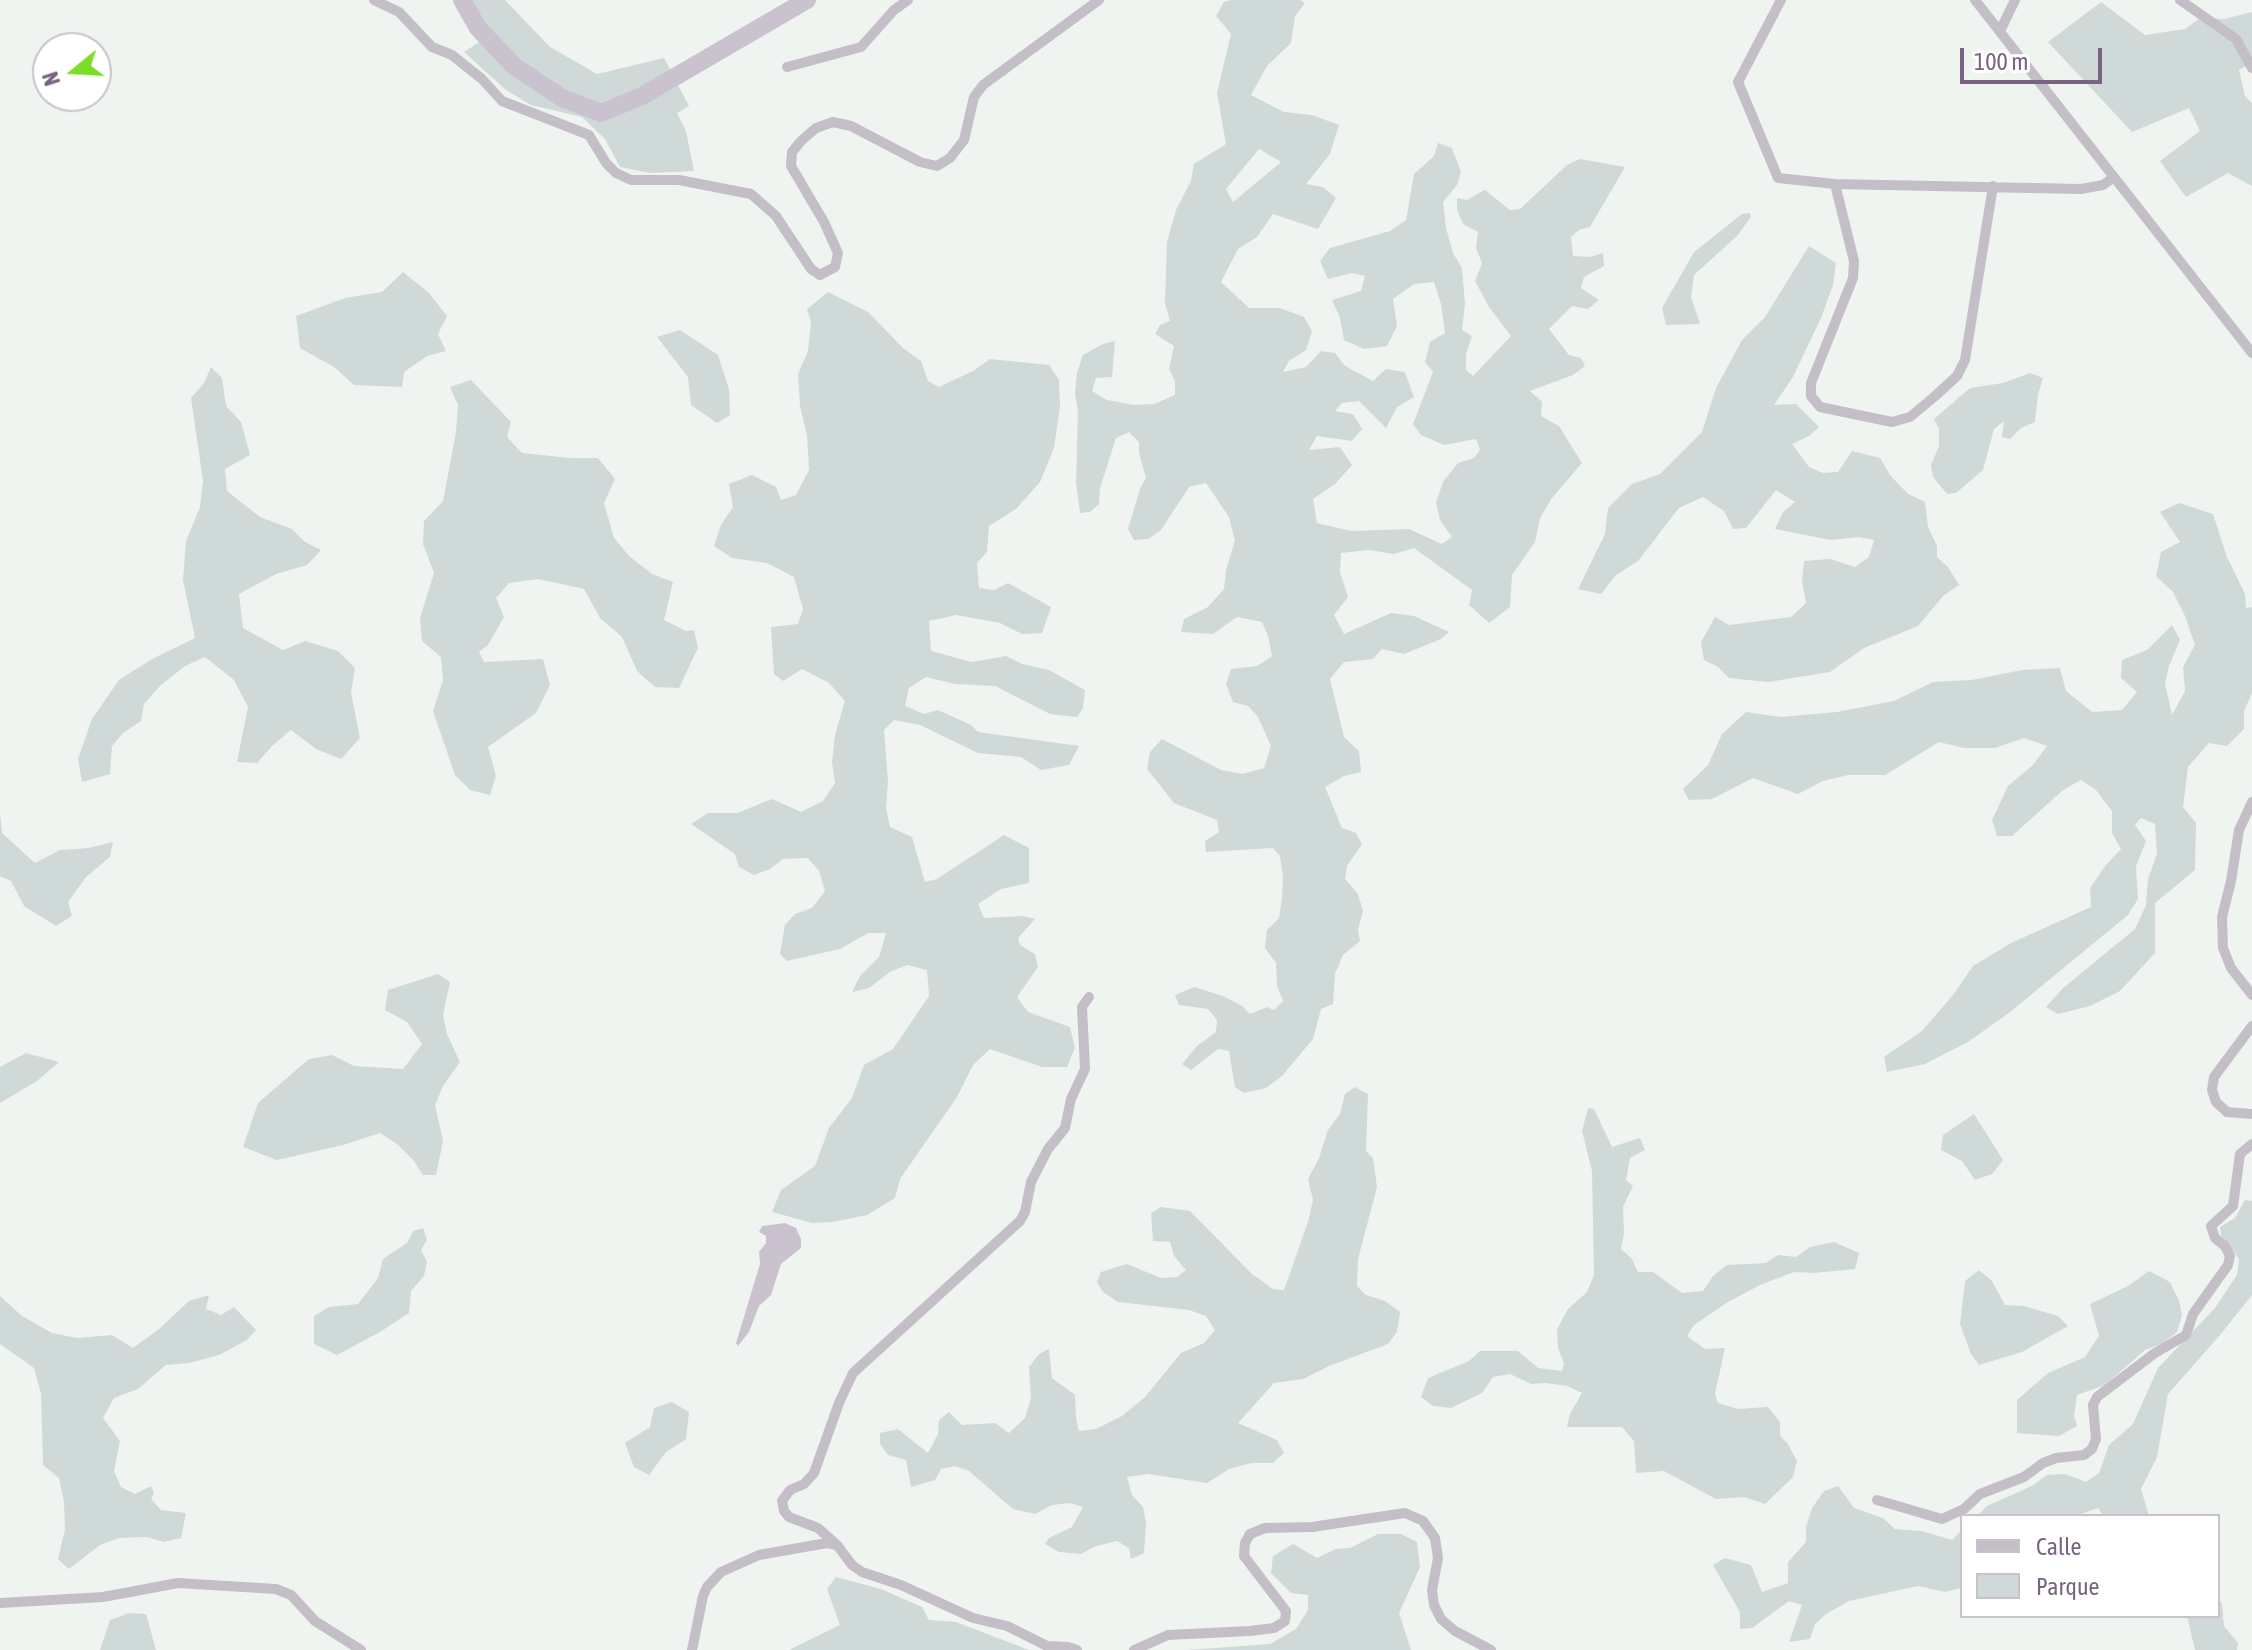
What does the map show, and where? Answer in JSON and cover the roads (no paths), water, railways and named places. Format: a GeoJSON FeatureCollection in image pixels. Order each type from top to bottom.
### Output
{"type":"FeatureCollection","features":[{"type":"Feature","properties":{"kind":"street"},"geometry":{"type":"LineString","coordinates":[[374,0],[399,12],[432,47],[452,55],[482,79],[502,101],[589,135],[616,173],[631,180],[679,180],[751,194],[776,216],[811,269],[820,275],[835,267],[838,253],[824,222],[791,166],[792,152],[801,141],[816,128],[833,122],[851,126],[920,162],[937,166],[950,158],[964,140],[974,97],[983,85],[1099,0]]}},
{"type":"Feature","properties":{"kind":"street"},"geometry":{"type":"LineString","coordinates":[[787,67],[861,47],[894,10],[908,0]]}},
{"type":"Feature","properties":{"kind":"street"},"geometry":{"type":"LineString","coordinates":[[1781,0],[1738,82],[1778,178],[1835,184],[2081,189],[2103,185],[2114,177]]}},
{"type":"Feature","properties":{"kind":"street"},"geometry":{"type":"LineString","coordinates":[[1975,0],[2252,353]]}},
{"type":"Feature","properties":{"kind":"street"},"geometry":{"type":"LineString","coordinates":[[2000,31],[2015,0]]}},
{"type":"Feature","properties":{"kind":"street"},"geometry":{"type":"LineString","coordinates":[[2180,0],[2236,39],[2252,68]]}},
{"type":"Feature","properties":{"kind":"street"},"geometry":{"type":"LineString","coordinates":[[1835,184],[1854,261],[1853,278],[1811,383],[1811,396],[1820,407],[1892,422],[1901,422],[1922,407],[1957,376],[1965,360],[1993,186]]}},
{"type":"Feature","properties":{"kind":"street"},"geometry":{"type":"LineString","coordinates":[[2252,802],[2239,830],[2222,917],[2223,948],[2231,968],[2252,995]]}},
{"type":"Feature","properties":{"kind":"street"},"geometry":{"type":"LineString","coordinates":[[1077,1650],[1047,1646],[1007,1626],[973,1618],[901,1585],[862,1572],[818,1528],[789,1517],[782,1501],[790,1490],[804,1484],[814,1473],[853,1373],[1020,1221],[1031,1182],[1048,1149],[1065,1128],[1071,1099],[1085,1069],[1082,1007],[1089,997]]}},
{"type":"Feature","properties":{"kind":"street"},"geometry":{"type":"LineString","coordinates":[[2252,1026],[2214,1077],[2212,1090],[2216,1102],[2227,1112],[2252,1114]]}},
{"type":"Feature","properties":{"kind":"street"},"geometry":{"type":"LineString","coordinates":[[1877,1500],[1942,1519],[1953,1516],[1980,1494],[2024,1477],[2043,1463],[2056,1458],[2084,1455],[2092,1449],[2096,1439],[2093,1405],[2097,1397],[2155,1353],[2186,1335],[2193,1314],[2228,1265],[2230,1256],[2215,1238],[2211,1226],[2233,1206],[2240,1154],[2252,1144]]}},
{"type":"Feature","properties":{"kind":"street"},"geometry":{"type":"LineString","coordinates":[[1134,1650],[1168,1635],[1250,1631],[1274,1628],[1285,1621],[1286,1611],[1244,1556],[1245,1543],[1250,1534],[1265,1528],[1312,1527],[1405,1513],[1423,1521],[1435,1538],[1438,1558],[1432,1590],[1434,1605],[1441,1619],[1455,1631],[1491,1650]]}},
{"type":"Feature","properties":{"kind":"street"},"geometry":{"type":"LineString","coordinates":[[692,1650],[703,1596],[721,1572],[759,1555],[827,1543],[837,1545]]}},
{"type":"Feature","properties":{"kind":"street"},"geometry":{"type":"LineString","coordinates":[[0,1603],[103,1597],[178,1583],[276,1589],[291,1595],[315,1621],[361,1650]]}},
{"type":"Feature","properties":{"kind":"waterway"},"geometry":{"type":"LineString","coordinates":[[462,0],[478,28],[514,66],[562,98],[601,113],[642,96],[807,0]]}}]}
